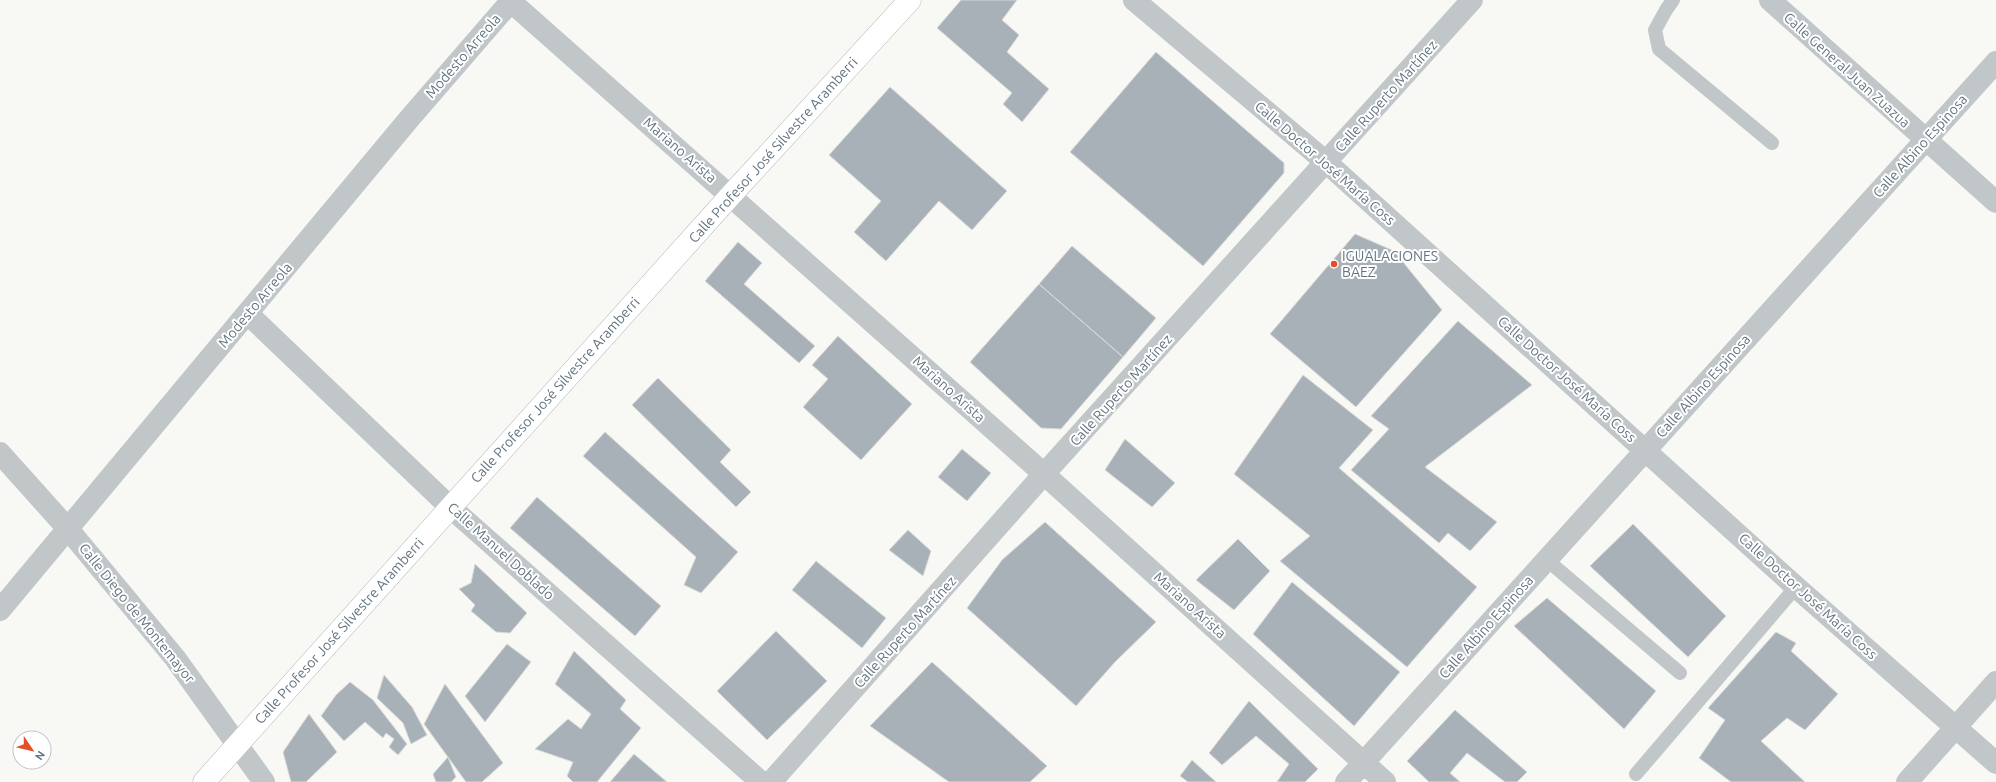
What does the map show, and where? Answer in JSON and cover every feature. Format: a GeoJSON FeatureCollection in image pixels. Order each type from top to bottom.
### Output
{"type":"FeatureCollection","features":[{"type":"Feature","properties":{"kind":"main road","name":"Calle Profesor José Silvestre Aramberri"},"geometry":{"type":"LineString","coordinates":[[204,782],[450,506],[731,195],[910,0]]}},
{"type":"Feature","properties":{"kind":"street","name":"Mariano Arista"},"geometry":{"type":"LineString","coordinates":[[510,0],[1044,474],[1386,782]]}},
{"type":"Feature","properties":{"kind":"street","name":"Modesto Arreola"},"geometry":{"type":"LineString","coordinates":[[0,610],[510,0]]}},
{"type":"Feature","properties":{"kind":"street","name":"Calle Doctor José María Coss"},"geometry":{"type":"LineString","coordinates":[[1134,0],[1326,162],[1796,586],[1996,763]]}},
{"type":"Feature","properties":{"kind":"street","name":"Calle Ruperto Martínez"},"geometry":{"type":"LineString","coordinates":[[771,782],[1044,474],[1472,0]]}},
{"type":"Feature","properties":{"kind":"street","name":"Calle General Juan Zuazua"},"geometry":{"type":"LineString","coordinates":[[1770,0],[1996,202]]}},
{"type":"Feature","properties":{"kind":"street","name":"Calle Albino Espinosa"},"geometry":{"type":"LineString","coordinates":[[1346,782],[1996,62]]}},
{"type":"Feature","properties":{"kind":"street","name":"Calle Manuel Doblado"},"geometry":{"type":"LineString","coordinates":[[248,314],[450,506],[761,782]]}},
{"type":"Feature","properties":{"kind":"street","name":"Calle Diego de Montemayor"},"geometry":{"type":"LineString","coordinates":[[0,452],[68,529],[175,658],[264,782]]}},
{"type":"Feature","properties":{"kind":"street"},"geometry":{"type":"LineString","coordinates":[[1907,782],[1996,682]]}},
{"type":"Feature","properties":{"kind":"lane"},"geometry":{"type":"LineString","coordinates":[[1674,0],[1666,10],[1656,30],[1659,49],[1772,143]]}},
{"type":"Feature","properties":{"kind":"lane"},"geometry":{"type":"LineString","coordinates":[[1547,560],[1680,673]]}},
{"type":"Feature","properties":{"kind":"lane"},"geometry":{"type":"LineString","coordinates":[[1636,774],[1796,586]]}},
{"type":"Feature","properties":{"kind":"building"},"geometry":{"type":"Polygon","coordinates":[[[961,0],[1017,0],[1002,20],[1019,35],[1007,52],[1049,89],[1022,122],[1003,104],[1012,93],[937,28],[961,0]]]}},
{"type":"Feature","properties":{"kind":"building"},"geometry":{"type":"Polygon","coordinates":[[[1156,52],[1284,163],[1284,173],[1203,266],[1070,152],[1156,52]]]}},
{"type":"Feature","properties":{"kind":"building"},"geometry":{"type":"Polygon","coordinates":[[[890,87],[1007,191],[972,230],[939,201],[886,261],[854,232],[881,201],[829,155],[890,87]]]}},
{"type":"Feature","properties":{"kind":"building"},"geometry":{"type":"Polygon","coordinates":[[[1355,234],[1394,251],[1442,310],[1356,407],[1270,334],[1355,234]]]}},
{"type":"Feature","properties":{"kind":"building"},"geometry":{"type":"Polygon","coordinates":[[[738,242],[762,263],[744,284],[815,346],[799,363],[705,281],[738,242]]]}},
{"type":"Feature","properties":{"kind":"building"},"geometry":{"type":"Polygon","coordinates":[[[1072,246],[1156,318],[1123,357],[1039,284],[1072,246]]]}},
{"type":"Feature","properties":{"kind":"building"},"geometry":{"type":"Polygon","coordinates":[[[1039,284],[1123,357],[1061,429],[1041,428],[970,362],[1039,284]]]}},
{"type":"Feature","properties":{"kind":"building"},"geometry":{"type":"Polygon","coordinates":[[[1458,321],[1532,385],[1425,467],[1497,522],[1470,551],[1448,533],[1439,543],[1351,470],[1389,429],[1371,416],[1458,321]]]}},
{"type":"Feature","properties":{"kind":"building"},"geometry":{"type":"Polygon","coordinates":[[[838,336],[912,404],[861,460],[803,407],[828,379],[812,365],[838,336]]]}},
{"type":"Feature","properties":{"kind":"building"},"geometry":{"type":"Polygon","coordinates":[[[1303,375],[1373,430],[1339,468],[1477,587],[1407,667],[1280,561],[1310,536],[1234,474],[1303,375]]]}},
{"type":"Feature","properties":{"kind":"building"},"geometry":{"type":"Polygon","coordinates":[[[658,378],[731,450],[720,462],[751,492],[736,507],[632,405],[658,378]]]}},
{"type":"Feature","properties":{"kind":"building"},"geometry":{"type":"Polygon","coordinates":[[[605,432],[738,552],[701,593],[684,585],[696,557],[583,456],[605,432]]]}},
{"type":"Feature","properties":{"kind":"building"},"geometry":{"type":"Polygon","coordinates":[[[1125,439],[1175,483],[1152,507],[1105,470],[1125,439]]]}},
{"type":"Feature","properties":{"kind":"building"},"geometry":{"type":"Polygon","coordinates":[[[962,449],[991,473],[967,501],[938,477],[962,449]]]}},
{"type":"Feature","properties":{"kind":"building"},"geometry":{"type":"Polygon","coordinates":[[[537,497],[661,606],[635,636],[510,528],[537,497]]]}},
{"type":"Feature","properties":{"kind":"building"},"geometry":{"type":"Polygon","coordinates":[[[1045,522],[1156,622],[1115,662],[1076,706],[967,608],[1002,560],[1045,522]]]}},
{"type":"Feature","properties":{"kind":"building"},"geometry":{"type":"Polygon","coordinates":[[[1633,524],[1726,616],[1688,657],[1590,566],[1633,524]]]}},
{"type":"Feature","properties":{"kind":"building"},"geometry":{"type":"Polygon","coordinates":[[[908,530],[931,551],[923,576],[889,550],[908,530]]]}},
{"type":"Feature","properties":{"kind":"building"},"geometry":{"type":"Polygon","coordinates":[[[1238,539],[1270,571],[1234,610],[1196,580],[1238,539]]]}},
{"type":"Feature","properties":{"kind":"building"},"geometry":{"type":"Polygon","coordinates":[[[816,561],[886,618],[862,648],[792,590],[816,561]]]}},
{"type":"Feature","properties":{"kind":"building"},"geometry":{"type":"Polygon","coordinates":[[[475,564],[527,613],[510,633],[496,632],[471,611],[475,605],[459,589],[471,583],[475,564]]]}},
{"type":"Feature","properties":{"kind":"building"},"geometry":{"type":"Polygon","coordinates":[[[1292,582],[1400,672],[1354,726],[1253,634],[1292,582]]]}},
{"type":"Feature","properties":{"kind":"building"},"geometry":{"type":"Polygon","coordinates":[[[1547,598],[1656,691],[1624,729],[1514,626],[1547,598]]]}},
{"type":"Feature","properties":{"kind":"building"},"geometry":{"type":"Polygon","coordinates":[[[776,631],[827,681],[767,740],[717,691],[776,631]]]}},
{"type":"Feature","properties":{"kind":"building"},"geometry":{"type":"Polygon","coordinates":[[[1776,632],[1796,643],[1791,651],[1838,694],[1805,730],[1787,718],[1761,741],[1805,782],[1731,782],[1699,758],[1725,720],[1708,708],[1776,632]]]}},
{"type":"Feature","properties":{"kind":"building"},"geometry":{"type":"Polygon","coordinates":[[[507,644],[531,662],[485,722],[465,696],[507,644]]]}},
{"type":"Feature","properties":{"kind":"building"},"geometry":{"type":"Polygon","coordinates":[[[574,651],[626,700],[620,709],[641,728],[597,782],[573,782],[567,776],[573,762],[535,749],[568,719],[581,729],[591,714],[555,684],[574,651]]]}},
{"type":"Feature","properties":{"kind":"building"},"geometry":{"type":"Polygon","coordinates":[[[932,662],[1047,766],[1030,782],[949,782],[870,726],[932,662]]]}},
{"type":"Feature","properties":{"kind":"building"},"geometry":{"type":"Polygon","coordinates":[[[384,675],[412,707],[427,735],[411,744],[403,723],[377,698],[384,675]]]}},
{"type":"Feature","properties":{"kind":"building"},"geometry":{"type":"Polygon","coordinates":[[[350,682],[373,700],[407,744],[398,755],[389,747],[394,739],[386,733],[383,738],[365,722],[344,741],[321,716],[336,695],[350,682]]]}},
{"type":"Feature","properties":{"kind":"building"},"geometry":{"type":"Polygon","coordinates":[[[445,684],[503,763],[482,782],[466,782],[424,724],[445,684]]]}},
{"type":"Feature","properties":{"kind":"building"},"geometry":{"type":"Polygon","coordinates":[[[1249,701],[1318,769],[1305,782],[1277,782],[1289,764],[1256,736],[1222,765],[1209,753],[1249,701]]]}},
{"type":"Feature","properties":{"kind":"building"},"geometry":{"type":"Polygon","coordinates":[[[1455,710],[1527,772],[1517,782],[1505,782],[1467,753],[1450,773],[1460,782],[1429,782],[1407,761],[1455,710]]]}},
{"type":"Feature","properties":{"kind":"building"},"geometry":{"type":"Polygon","coordinates":[[[309,714],[337,752],[306,782],[291,782],[283,752],[309,714]]]}},
{"type":"Feature","properties":{"kind":"building"},"geometry":{"type":"Polygon","coordinates":[[[634,754],[667,782],[610,782],[634,754]]]}},
{"type":"Feature","properties":{"kind":"building"},"geometry":{"type":"Polygon","coordinates":[[[448,757],[456,777],[451,782],[436,782],[433,774],[448,757]]]}},
{"type":"Feature","properties":{"kind":"building"},"geometry":{"type":"Polygon","coordinates":[[[1192,760],[1216,782],[1188,782],[1180,776],[1192,760]]]}},
{"type":"Feature","properties":{"kind":"place","name":"IGUALACIONES BAEZ"},"geometry":{"type":"Point","coordinates":[1334,264]}}]}
